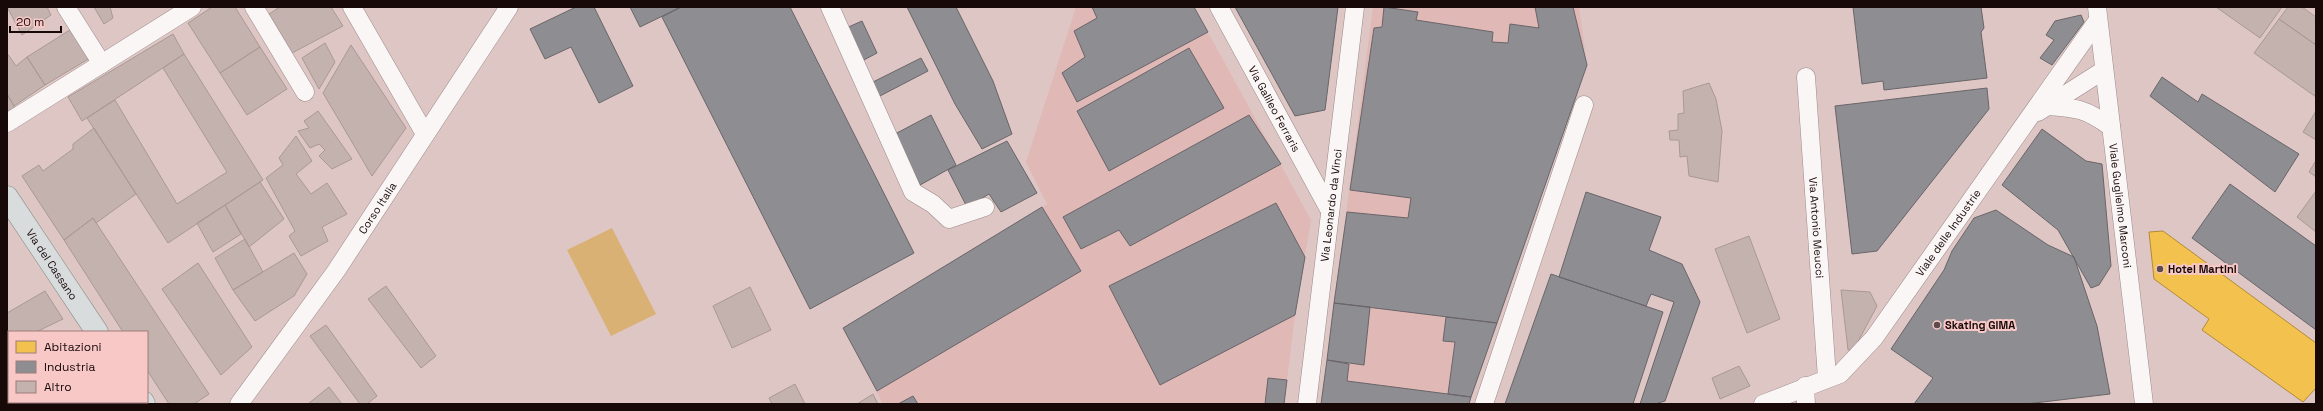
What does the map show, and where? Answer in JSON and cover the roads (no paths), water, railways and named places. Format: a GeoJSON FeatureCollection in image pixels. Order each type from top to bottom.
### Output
{"type":"FeatureCollection","features":[{"type":"Feature","properties":{"kind":"main road","name":"Via del Cassano"},"geometry":{"type":"LineString","coordinates":[[8,201],[95,331]]}},
{"type":"Feature","properties":{"kind":"street"},"geometry":{"type":"LineString","coordinates":[[66,7],[102,64]]}},
{"type":"Feature","properties":{"kind":"street"},"geometry":{"type":"LineString","coordinates":[[7,123],[192,7]]}},
{"type":"Feature","properties":{"kind":"street"},"geometry":{"type":"LineString","coordinates":[[254,7],[305,92]]}},
{"type":"Feature","properties":{"kind":"street"},"geometry":{"type":"LineString","coordinates":[[352,7],[425,134]]}},
{"type":"Feature","properties":{"kind":"street","name":"Corso Italia"},"geometry":{"type":"LineString","coordinates":[[239,404],[336,271],[509,7]]}},
{"type":"Feature","properties":{"kind":"street"},"geometry":{"type":"LineString","coordinates":[[830,7],[913,192],[932,204],[949,219],[985,207]]}},
{"type":"Feature","properties":{"kind":"street","name":"Via Galileo Ferraris"},"geometry":{"type":"LineString","coordinates":[[1219,7],[1330,211]]}},
{"type":"Feature","properties":{"kind":"street","name":"Via Leonardo da Vinci"},"geometry":{"type":"LineString","coordinates":[[1307,404],[1355,7]]}},
{"type":"Feature","properties":{"kind":"street","name":"Viale Guglielmo Marconi"},"geometry":{"type":"LineString","coordinates":[[2098,14],[2144,404]]}},
{"type":"Feature","properties":{"kind":"street","name":"Viale delle Industrie"},"geometry":{"type":"LineString","coordinates":[[1763,404],[1840,374],[1874,338],[2030,117],[2098,14]]}},
{"type":"Feature","properties":{"kind":"street"},"geometry":{"type":"LineString","coordinates":[[2030,117],[2104,70]]}},
{"type":"Feature","properties":{"kind":"street","name":"Via Antonio Meucci"},"geometry":{"type":"LineString","coordinates":[[1806,78],[1827,378]]}},
{"type":"Feature","properties":{"kind":"street"},"geometry":{"type":"LineString","coordinates":[[1484,404],[1584,105]]}},
{"type":"Feature","properties":{"kind":"street"},"geometry":{"type":"LineString","coordinates":[[2047,106],[2074,108],[2092,113],[2111,127]]}},
{"type":"Feature","properties":{"kind":"street"},"geometry":{"type":"LineString","coordinates":[[1806,386],[1806,404]]}},
{"type":"Feature","properties":{"kind":"place","name":"Hotel Martini"},"geometry":{"type":"Point","coordinates":[2160,269]}},
{"type":"Feature","properties":{"kind":"place","name":"Skating GIMA"},"geometry":{"type":"Point","coordinates":[1937,325]}}]}
